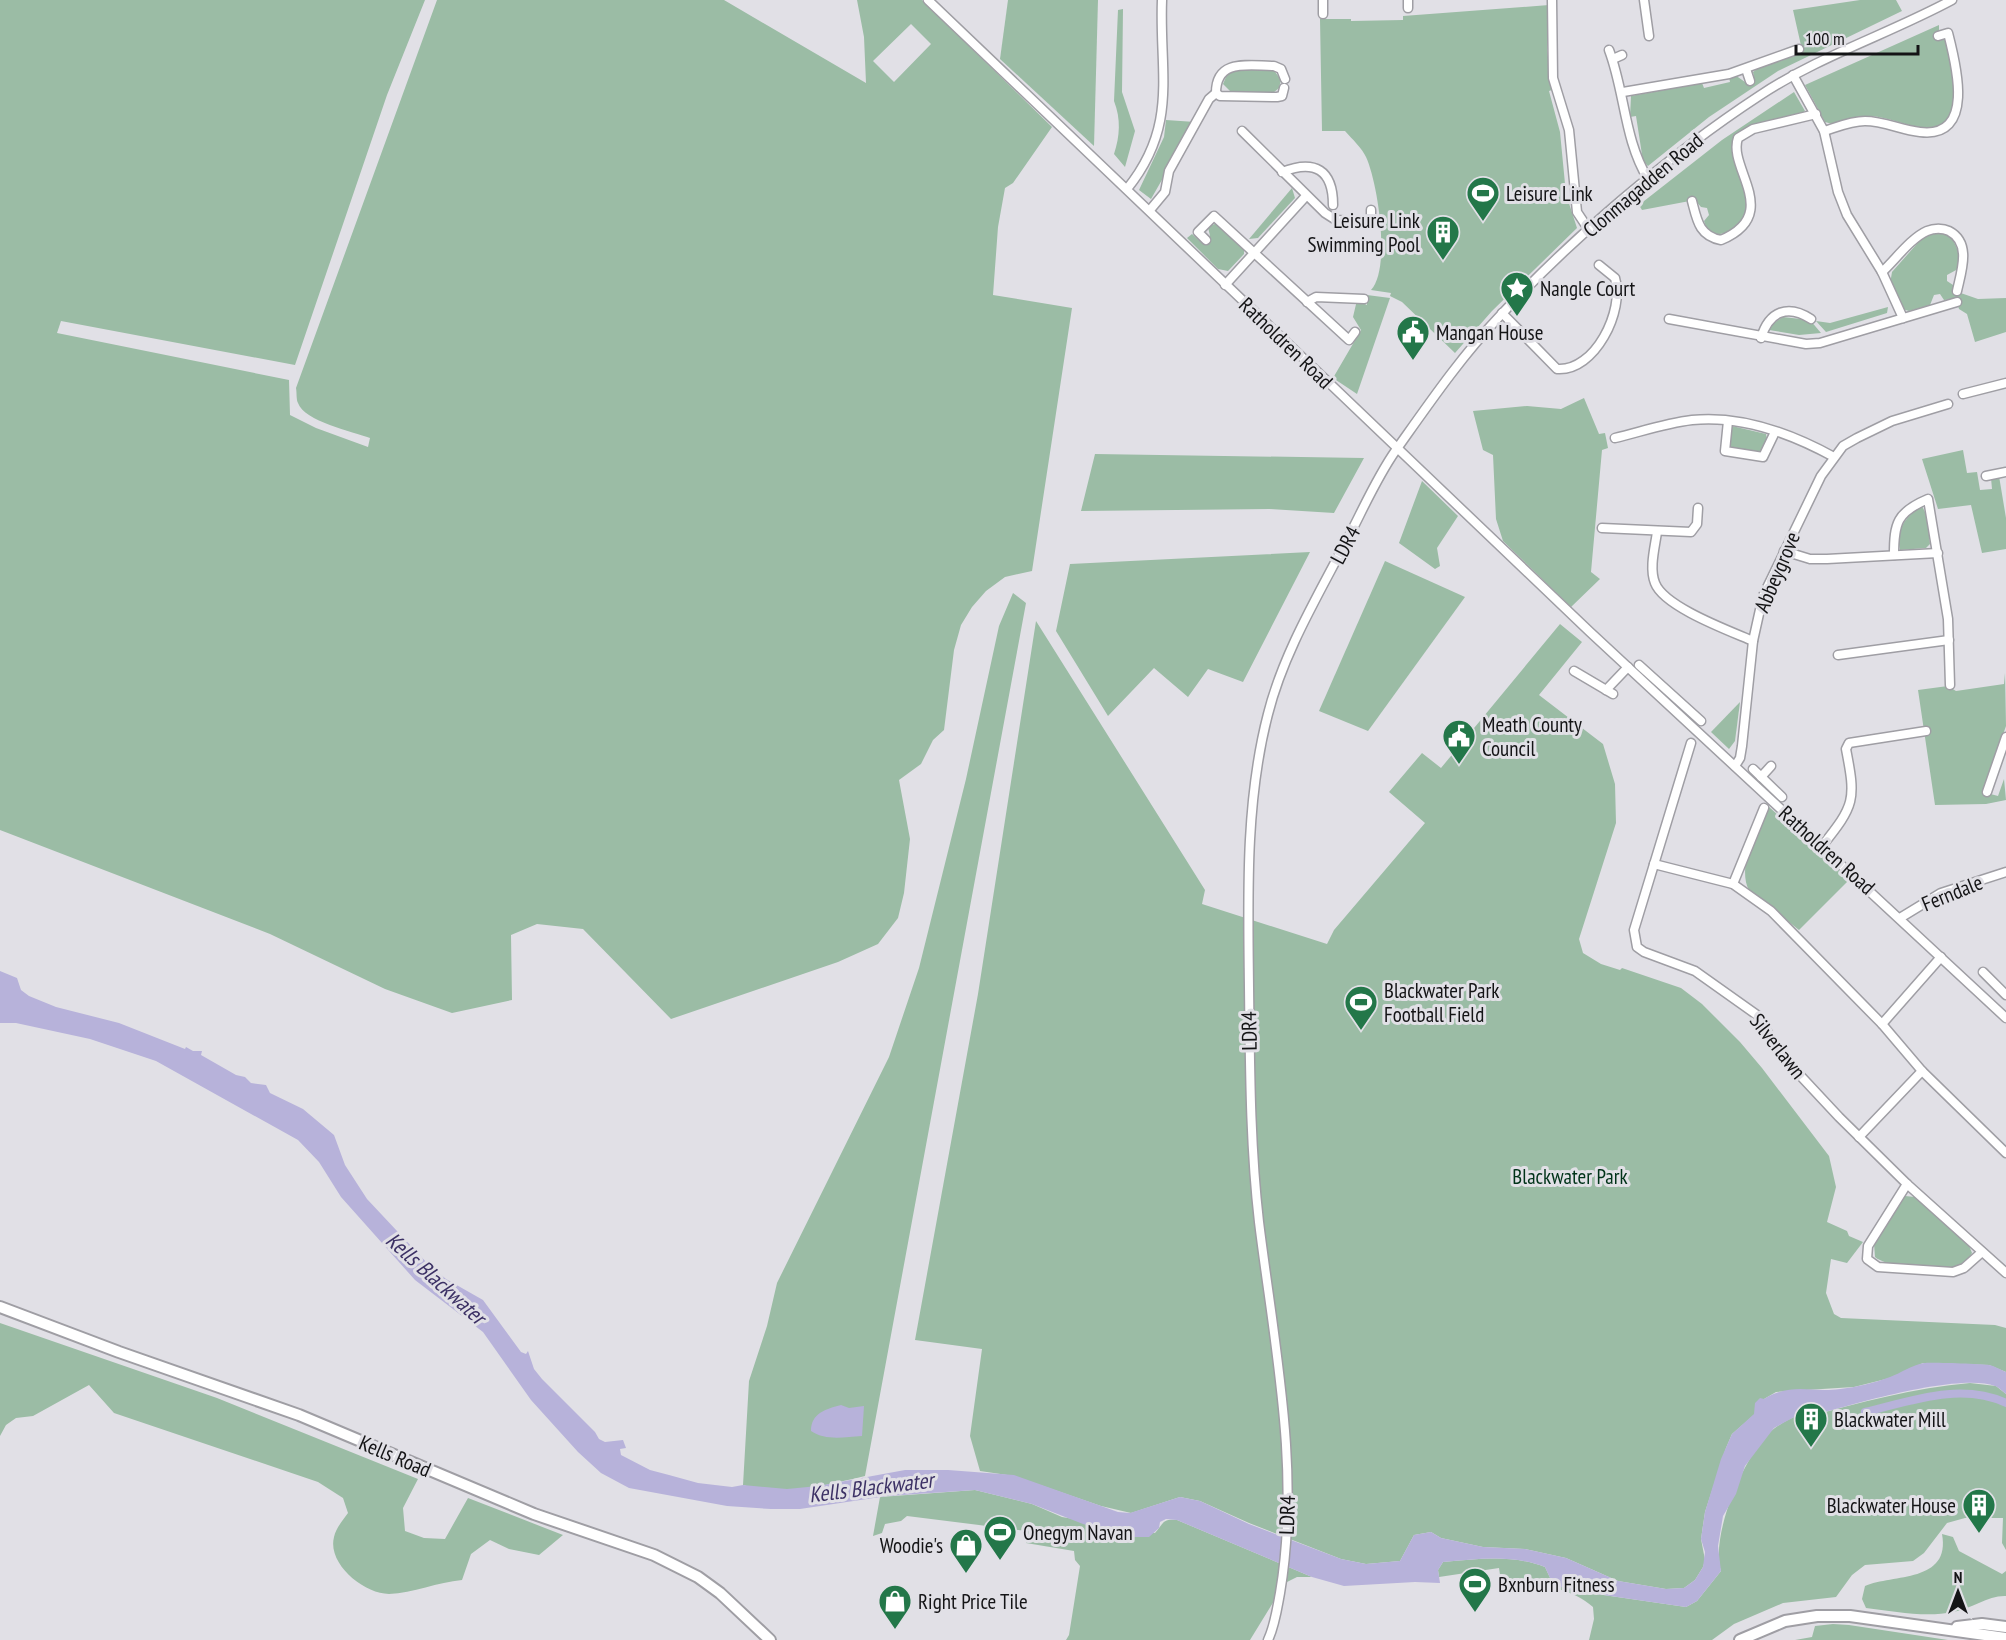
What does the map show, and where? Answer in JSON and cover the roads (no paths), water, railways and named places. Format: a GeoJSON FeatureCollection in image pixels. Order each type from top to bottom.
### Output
{"type":"FeatureCollection","features":[{"type":"Feature","properties":{"kind":"main road","name":"Kells Road"},"geometry":{"type":"LineString","coordinates":[[0,1307],[119,1352],[289,1411],[534,1514],[654,1555],[698,1577],[720,1593],[770,1640]]}},
{"type":"Feature","properties":{"kind":"main road"},"geometry":{"type":"LineString","coordinates":[[1740,1640],[1785,1621],[1817,1616],[1850,1616],[2006,1638]]}},
{"type":"Feature","properties":{"kind":"main road"},"geometry":{"type":"LineString","coordinates":[[1942,1629],[1982,1624],[2006,1628]]}},
{"type":"Feature","properties":{"kind":"street","name":"Ratholdren Road"},"geometry":{"type":"LineString","coordinates":[[928,0],[1628,667],[1701,721]]}},
{"type":"Feature","properties":{"kind":"street"},"geometry":{"type":"LineString","coordinates":[[1127,189],[1147,157],[1162,111],[1165,68],[1162,0]]}},
{"type":"Feature","properties":{"kind":"street"},"geometry":{"type":"LineString","coordinates":[[1323,0],[1323,14]]}},
{"type":"Feature","properties":{"kind":"street"},"geometry":{"type":"LineString","coordinates":[[1552,0],[1552,78],[1569,130],[1575,206],[1580,219],[1589,230]]}},
{"type":"Feature","properties":{"kind":"street"},"geometry":{"type":"LineString","coordinates":[[1644,0],[1649,36]]}},
{"type":"Feature","properties":{"kind":"street","name":"Clonmagadden Road"},"geometry":{"type":"LineString","coordinates":[[1397,449],[1461,362],[1502,313],[1589,230],[1648,179],[1720,122],[1793,75],[1916,20],[1952,0]]}},
{"type":"Feature","properties":{"kind":"street"},"geometry":{"type":"LineString","coordinates":[[1824,131],[1861,121],[1920,132],[1941,130],[1949,124],[1958,98],[1956,66],[1948,33],[1938,36]]}},
{"type":"Feature","properties":{"kind":"street"},"geometry":{"type":"LineString","coordinates":[[1623,92],[1701,80],[1746,69],[1799,49]]}},
{"type":"Feature","properties":{"kind":"street"},"geometry":{"type":"LineString","coordinates":[[1609,50],[1623,92],[1630,135],[1648,179]]}},
{"type":"Feature","properties":{"kind":"street"},"geometry":{"type":"LineString","coordinates":[[1613,59],[1622,55]]}},
{"type":"Feature","properties":{"kind":"street"},"geometry":{"type":"LineString","coordinates":[[1150,210],[1163,196],[1169,171],[1209,99],[1216,93],[1216,85],[1222,70],[1229,65],[1274,66],[1281,69],[1285,83],[1284,93],[1277,97],[1220,96],[1216,93]]}},
{"type":"Feature","properties":{"kind":"street"},"geometry":{"type":"LineString","coordinates":[[1746,69],[1750,81]]}},
{"type":"Feature","properties":{"kind":"street"},"geometry":{"type":"LineString","coordinates":[[1793,75],[1824,131],[1842,204],[1882,272],[1902,318]]}},
{"type":"Feature","properties":{"kind":"street"},"geometry":{"type":"LineString","coordinates":[[1692,201],[1699,227],[1705,234],[1721,240],[1731,236],[1747,219],[1750,202],[1748,182],[1737,151],[1738,138],[1753,129],[1816,114]]}},
{"type":"Feature","properties":{"kind":"street"},"geometry":{"type":"LineString","coordinates":[[1242,131],[1306,196],[1336,220],[1371,222],[1371,210]]}},
{"type":"Feature","properties":{"kind":"street"},"geometry":{"type":"LineString","coordinates":[[1282,172],[1296,166],[1321,170],[1328,176],[1331,184],[1333,205]]}},
{"type":"Feature","properties":{"kind":"street"},"geometry":{"type":"LineString","coordinates":[[1225,285],[1306,196]]}},
{"type":"Feature","properties":{"kind":"street"},"geometry":{"type":"LineString","coordinates":[[1206,240],[1198,232],[1214,216],[1349,340],[1355,332]]}},
{"type":"Feature","properties":{"kind":"street"},"geometry":{"type":"LineString","coordinates":[[1882,272],[1925,232],[1944,229],[1952,233],[1962,247],[1963,268],[1957,291]]}},
{"type":"Feature","properties":{"kind":"street"},"geometry":{"type":"LineString","coordinates":[[1502,313],[1557,369],[1574,367],[1597,349],[1606,334],[1618,297],[1615,278],[1599,265]]}},
{"type":"Feature","properties":{"kind":"street"},"geometry":{"type":"LineString","coordinates":[[1307,302],[1316,297],[1364,298]]}},
{"type":"Feature","properties":{"kind":"street"},"geometry":{"type":"LineString","coordinates":[[1669,319],[1790,343],[1820,342],[1957,302]]}},
{"type":"Feature","properties":{"kind":"street"},"geometry":{"type":"LineString","coordinates":[[1761,338],[1770,320],[1787,310],[1798,310],[1811,318]]}},
{"type":"Feature","properties":{"kind":"street"},"geometry":{"type":"LineString","coordinates":[[1963,394],[2006,382]]}},
{"type":"Feature","properties":{"kind":"street","name":"Abbeygrove"},"geometry":{"type":"LineString","coordinates":[[1735,766],[1740,758],[1742,746],[1753,641],[1763,596],[1821,476],[1843,446],[1876,428],[1916,412],[1948,404]]}},
{"type":"Feature","properties":{"kind":"street"},"geometry":{"type":"LineString","coordinates":[[1615,438],[1691,420],[1728,421],[1775,432],[1813,446],[1834,457]]}},
{"type":"Feature","properties":{"kind":"street"},"geometry":{"type":"LineString","coordinates":[[1728,421],[1725,451],[1763,457],[1775,432]]}},
{"type":"Feature","properties":{"kind":"street","name":"LDR4"},"geometry":{"type":"LineString","coordinates":[[1268,1640],[1274,1625],[1283,1572],[1287,1529],[1287,1464],[1251,1152],[1248,913],[1251,819],[1264,731],[1272,698],[1325,582],[1397,449]]}},
{"type":"Feature","properties":{"kind":"street"},"geometry":{"type":"LineString","coordinates":[[1986,476],[2006,472]]}},
{"type":"Feature","properties":{"kind":"street"},"geometry":{"type":"LineString","coordinates":[[1894,555],[1894,531],[1898,521],[1906,510],[1928,500],[1938,553],[1949,640],[1950,685]]}},
{"type":"Feature","properties":{"kind":"street"},"geometry":{"type":"LineString","coordinates":[[1602,528],[1692,532],[1697,524],[1698,508]]}},
{"type":"Feature","properties":{"kind":"street"},"geometry":{"type":"LineString","coordinates":[[1657,532],[1653,577],[1660,592],[1698,616],[1753,641]]}},
{"type":"Feature","properties":{"kind":"street"},"geometry":{"type":"LineString","coordinates":[[1784,551],[1810,558],[1938,553]]}},
{"type":"Feature","properties":{"kind":"street"},"geometry":{"type":"LineString","coordinates":[[1838,654],[1949,640]]}},
{"type":"Feature","properties":{"kind":"street","name":"Ratholdren Road"},"geometry":{"type":"LineString","coordinates":[[1639,665],[1649,681],[1735,766],[1769,790],[1822,846],[2006,1018]]}},
{"type":"Feature","properties":{"kind":"street"},"geometry":{"type":"LineString","coordinates":[[1574,671],[1609,692],[1628,667]]}},
{"type":"Feature","properties":{"kind":"street"},"geometry":{"type":"LineString","coordinates":[[1822,846],[1850,809],[1853,796],[1846,749],[1849,743],[1926,731]]}},
{"type":"Feature","properties":{"kind":"street"},"geometry":{"type":"LineString","coordinates":[[1987,792],[2006,737]]}},
{"type":"Feature","properties":{"kind":"street","name":"Silverlawn"},"geometry":{"type":"LineString","coordinates":[[1691,743],[1634,930],[1637,946],[1644,952],[1695,971],[1752,1011],[1782,1056],[1859,1137],[1907,1184],[2006,1273]]}},
{"type":"Feature","properties":{"kind":"street"},"geometry":{"type":"LineString","coordinates":[[1761,777],[1771,766]]}},
{"type":"Feature","properties":{"kind":"street"},"geometry":{"type":"LineString","coordinates":[[1753,769],[1769,790],[1782,797]]}},
{"type":"Feature","properties":{"kind":"street"},"geometry":{"type":"LineString","coordinates":[[1733,884],[1764,808]]}},
{"type":"Feature","properties":{"kind":"street"},"geometry":{"type":"LineString","coordinates":[[1654,864],[1733,884],[1771,911],[1882,1024],[1922,1071],[2006,1153]]}},
{"type":"Feature","properties":{"kind":"street","name":"Ferndale"},"geometry":{"type":"LineString","coordinates":[[1900,918],[1941,893],[2006,872]]}},
{"type":"Feature","properties":{"kind":"street"},"geometry":{"type":"LineString","coordinates":[[1882,1024],[1941,957]]}},
{"type":"Feature","properties":{"kind":"street"},"geometry":{"type":"LineString","coordinates":[[1983,972],[2006,995]]}},
{"type":"Feature","properties":{"kind":"street"},"geometry":{"type":"LineString","coordinates":[[1859,1137],[1922,1071]]}},
{"type":"Feature","properties":{"kind":"street"},"geometry":{"type":"LineString","coordinates":[[1907,1184],[1868,1246],[1867,1259],[1872,1264],[1878,1267],[1953,1272],[1964,1268],[1982,1252]]}},
{"type":"Feature","properties":{"kind":"water","name":"Kells Blackwater"},"geometry":{"type":"Polygon","coordinates":[[[0,971],[17,978],[21,990],[29,996],[56,1007],[119,1023],[185,1049],[186,1047],[193,1051],[202,1051],[201,1055],[236,1075],[245,1077],[251,1083],[266,1085],[270,1093],[303,1109],[334,1135],[345,1165],[367,1199],[428,1264],[446,1279],[483,1300],[521,1352],[526,1354],[528,1351],[534,1369],[542,1379],[595,1432],[599,1439],[605,1442],[623,1440],[626,1448],[620,1449],[621,1455],[650,1470],[698,1483],[787,1489],[818,1486],[905,1470],[948,1470],[1014,1475],[1118,1512],[1130,1513],[1180,1497],[1200,1501],[1249,1524],[1341,1559],[1366,1564],[1400,1561],[1414,1535],[1431,1532],[1441,1538],[1483,1547],[1525,1549],[1566,1558],[1618,1581],[1666,1589],[1684,1588],[1695,1580],[1703,1567],[1705,1552],[1701,1539],[1705,1512],[1721,1459],[1732,1434],[1754,1414],[1755,1403],[1760,1398],[1764,1399],[1793,1389],[1829,1390],[1859,1386],[1890,1377],[1924,1363],[1993,1366],[2006,1372],[2006,1394],[1996,1387],[1978,1383],[1956,1383],[1902,1392],[1805,1418],[1798,1415],[1774,1428],[1745,1466],[1736,1494],[1723,1516],[1718,1546],[1721,1571],[1697,1601],[1686,1607],[1576,1591],[1557,1586],[1551,1580],[1545,1567],[1507,1559],[1443,1562],[1438,1570],[1440,1583],[1344,1586],[1312,1577],[1177,1520],[1166,1519],[1160,1522],[1159,1528],[1149,1537],[1130,1537],[1083,1524],[1032,1504],[975,1490],[887,1496],[800,1509],[771,1509],[727,1506],[629,1488],[601,1473],[578,1452],[531,1400],[483,1332],[415,1280],[341,1197],[319,1162],[298,1140],[156,1061],[90,1039],[16,1023],[0,1023],[0,971]]]}},
{"type":"Feature","properties":{"kind":"water"},"geometry":{"type":"Polygon","coordinates":[[[841,1405],[849,1408],[864,1406],[862,1436],[829,1437],[811,1431],[814,1420],[820,1413],[841,1405]]]}},
{"type":"Feature","properties":{"kind":"waterway"},"geometry":{"type":"LineString","coordinates":[[1865,1412],[1918,1399],[1954,1394],[1989,1397],[2006,1403]]}},
{"type":"Feature","properties":{"kind":"place","name":"Leisure Link"},"geometry":{"type":"Point","coordinates":[1483,222]}},
{"type":"Feature","properties":{"kind":"place","name":"Leisure Link Swimming Pool"},"geometry":{"type":"Point","coordinates":[1443,261]}},
{"type":"Feature","properties":{"kind":"place","name":"Nangle Court"},"geometry":{"type":"Point","coordinates":[1517,317]}},
{"type":"Feature","properties":{"kind":"place","name":"Mangan House"},"geometry":{"type":"Point","coordinates":[1413,361]}},
{"type":"Feature","properties":{"kind":"place","name":"Meath County Council"},"geometry":{"type":"Point","coordinates":[1459,765]}},
{"type":"Feature","properties":{"kind":"place","name":"Blackwater Park Football Field"},"geometry":{"type":"Point","coordinates":[1361,1031]}},
{"type":"Feature","properties":{"kind":"place","name":"Blackwater Mill"},"geometry":{"type":"Point","coordinates":[1811,1448]}},
{"type":"Feature","properties":{"kind":"place","name":"Blackwater House"},"geometry":{"type":"Point","coordinates":[1979,1534]}},
{"type":"Feature","properties":{"kind":"place","name":"Onegym Navan"},"geometry":{"type":"Point","coordinates":[1000,1561]}},
{"type":"Feature","properties":{"kind":"place","name":"Woodie's"},"geometry":{"type":"Point","coordinates":[966,1574]}},
{"type":"Feature","properties":{"kind":"place","name":"Bxnburn Fitness"},"geometry":{"type":"Point","coordinates":[1475,1613]}},
{"type":"Feature","properties":{"kind":"place","name":"Right Price Tile"},"geometry":{"type":"Point","coordinates":[895,1630]}},
{"type":"Feature","properties":{"kind":"park label","name":"Blackwater Park"},"geometry":{"type":"Point","coordinates":[1570,1176]}}]}
